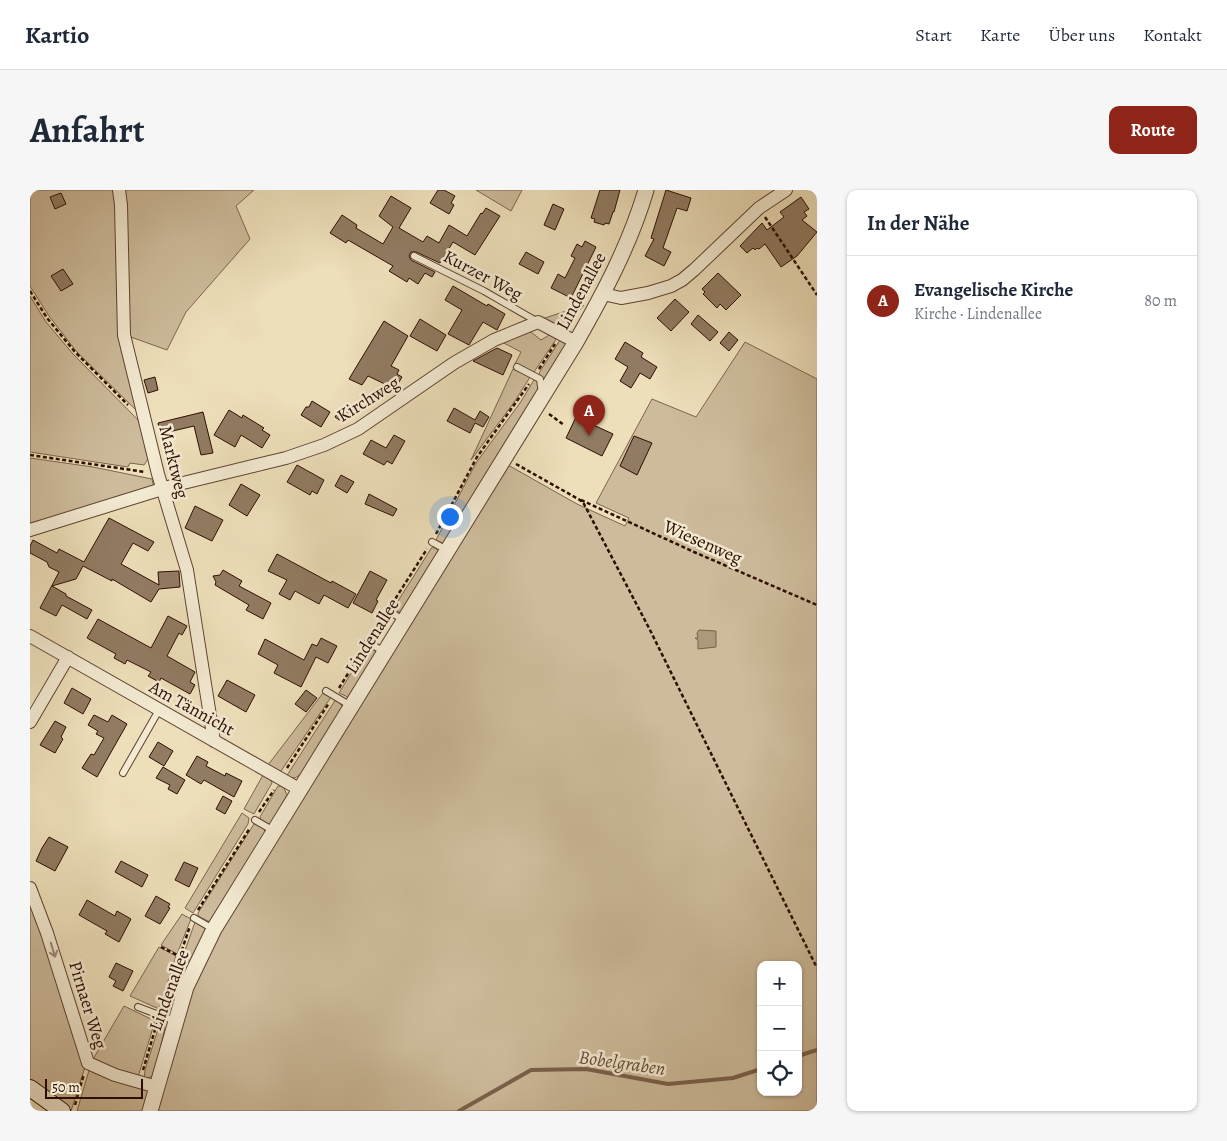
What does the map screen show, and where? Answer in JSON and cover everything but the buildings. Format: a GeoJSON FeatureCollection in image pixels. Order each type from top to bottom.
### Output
{"type":"FeatureCollection","features":[{"type":"Feature","properties":{"kind":"main road"},"geometry":{"type":"LineString","coordinates":[[30,1088],[62,1111]]}},
{"type":"Feature","properties":{"kind":"street","name":"Marktweg"},"geometry":{"type":"LineString","coordinates":[[119,190],[124,335],[162,489],[187,570],[214,741]]}},
{"type":"Feature","properties":{"kind":"street","name":"Lindenallee"},"geometry":{"type":"LineString","coordinates":[[150,1111],[186,987],[214,929],[576,342],[603,294],[625,247],[646,190]]}},
{"type":"Feature","properties":{"kind":"street"},"geometry":{"type":"LineString","coordinates":[[603,294],[621,298],[639,295],[671,286],[682,280],[759,208],[786,190]]}},
{"type":"Feature","properties":{"kind":"street"},"geometry":{"type":"LineString","coordinates":[[538,322],[576,342]]}},
{"type":"Feature","properties":{"kind":"street","name":"Kirchweg"},"geometry":{"type":"LineString","coordinates":[[30,530],[162,489],[286,458],[324,445],[358,429],[454,363],[494,340],[538,322]]}},
{"type":"Feature","properties":{"kind":"street","name":"Am Tännicht"},"geometry":{"type":"LineString","coordinates":[[30,636],[299,790]]}},
{"type":"Feature","properties":{"kind":"street"},"geometry":{"type":"LineString","coordinates":[[30,722],[68,657]]}},
{"type":"Feature","properties":{"kind":"street","name":"Pirnaer Weg"},"geometry":{"type":"LineString","coordinates":[[30,888],[47,933],[88,1063],[115,1075],[157,1087]]}},
{"type":"Feature","properties":{"kind":"lane","name":"Kurzer Weg"},"geometry":{"type":"LineString","coordinates":[[414,256],[484,291],[538,322]]}},
{"type":"Feature","properties":{"kind":"lane"},"geometry":{"type":"LineString","coordinates":[[517,367],[540,379],[541,387],[546,390]]}},
{"type":"Feature","properties":{"kind":"lane"},"geometry":{"type":"LineString","coordinates":[[432,542],[447,550]]}},
{"type":"Feature","properties":{"kind":"lane"},"geometry":{"type":"LineString","coordinates":[[388,611],[404,620]]}},
{"type":"Feature","properties":{"kind":"lane"},"geometry":{"type":"LineString","coordinates":[[368,642],[384,652]]}},
{"type":"Feature","properties":{"kind":"lane"},"geometry":{"type":"LineString","coordinates":[[326,691],[351,706]]}},
{"type":"Feature","properties":{"kind":"lane"},"geometry":{"type":"LineString","coordinates":[[123,773],[159,710]]}},
{"type":"Feature","properties":{"kind":"lane"},"geometry":{"type":"LineString","coordinates":[[255,820],[274,831]]}},
{"type":"Feature","properties":{"kind":"lane"},"geometry":{"type":"LineString","coordinates":[[194,918],[214,929]]}},
{"type":"Feature","properties":{"kind":"lane"},"geometry":{"type":"LineString","coordinates":[[138,1007],[176,1021]]}},
{"type":"Feature","properties":{"kind":"path"},"geometry":{"type":"LineString","coordinates":[[759,208],[817,295]]}},
{"type":"Feature","properties":{"kind":"path"},"geometry":{"type":"LineString","coordinates":[[30,291],[47,318],[75,352],[146,422]]}},
{"type":"Feature","properties":{"kind":"path"},"geometry":{"type":"LineString","coordinates":[[140,1081],[179,956],[194,918],[280,779],[432,542],[477,457],[517,402],[562,334]]}},
{"type":"Feature","properties":{"kind":"path"},"geometry":{"type":"LineString","coordinates":[[537,406],[564,425]]}},
{"type":"Feature","properties":{"kind":"path"},"geometry":{"type":"LineString","coordinates":[[30,455],[158,474]]}},
{"type":"Feature","properties":{"kind":"path","name":"Wiesenweg"},"geometry":{"type":"LineString","coordinates":[[505,458],[580,500],[817,605]]}},
{"type":"Feature","properties":{"kind":"path"},"geometry":{"type":"LineString","coordinates":[[580,500],[584,504],[650,630],[817,968]]}},
{"type":"Feature","properties":{"kind":"path"},"geometry":{"type":"LineString","coordinates":[[161,947],[179,956]]}},
{"type":"Feature","properties":{"kind":"path"},"geometry":{"type":"LineString","coordinates":[[74,1111],[88,1063]]}},
{"type":"Feature","properties":{"kind":"shaded area"},"geometry":{"type":"Polygon","coordinates":[[[30,190],[116,190],[118,256],[141,415],[76,351],[49,316],[30,286],[30,190]]]}},
{"type":"Feature","properties":{"kind":"shaded area"},"geometry":{"type":"Polygon","coordinates":[[[123,190],[254,190],[236,206],[250,239],[186,312],[167,350],[128,336],[123,190]]]}},
{"type":"Feature","properties":{"kind":"shaded area"},"geometry":{"type":"Polygon","coordinates":[[[476,190],[522,190],[511,211],[476,190]]]}},
{"type":"Feature","properties":{"kind":"shaded area"},"geometry":{"type":"Polygon","coordinates":[[[30,296],[46,322],[73,354],[143,425],[148,459],[144,465],[130,463],[128,467],[30,452],[30,296]]]}},
{"type":"Feature","properties":{"kind":"shaded area"},"geometry":{"type":"Polygon","coordinates":[[[584,305],[572,315],[561,330],[542,319],[584,305]]]}},
{"type":"Feature","properties":{"kind":"shaded area"},"geometry":{"type":"Polygon","coordinates":[[[527,329],[541,340],[551,334],[557,338],[534,372],[515,364],[521,352],[498,340],[527,329]]]}},
{"type":"Feature","properties":{"kind":"shaded area"},"geometry":{"type":"Polygon","coordinates":[[[560,340],[565,343],[566,347],[544,383],[539,373],[560,340]]]}},
{"type":"Feature","properties":{"kind":"shaded area"},"geometry":{"type":"Polygon","coordinates":[[[745,342],[817,379],[817,1111],[157,1111],[185,1010],[201,969],[221,928],[508,465],[577,504],[625,526],[629,518],[596,503],[652,399],[696,417],[745,342]]]}},
{"type":"Feature","properties":{"kind":"shaded area"},"geometry":{"type":"Polygon","coordinates":[[[513,369],[530,377],[515,401],[471,460],[513,369]]]}},
{"type":"Feature","properties":{"kind":"shaded area"},"geometry":{"type":"Polygon","coordinates":[[[534,380],[538,381],[540,390],[445,544],[436,540],[476,463],[520,403],[534,380]]]}},
{"type":"Feature","properties":{"kind":"shaded area"},"geometry":{"type":"Polygon","coordinates":[[[30,458],[93,467],[152,479],[154,488],[30,523],[30,458]]]}},
{"type":"Feature","properties":{"kind":"shaded area"},"geometry":{"type":"Polygon","coordinates":[[[432,547],[438,550],[438,553],[402,611],[399,612],[393,609],[432,547]]]}},
{"type":"Feature","properties":{"kind":"shaded area"},"geometry":{"type":"Polygon","coordinates":[[[699,630],[716,631],[716,647],[698,649],[698,640],[695,638],[698,638],[697,633],[699,630]]]}},
{"type":"Feature","properties":{"kind":"shaded area"},"geometry":{"type":"Polygon","coordinates":[[[368,645],[377,653],[350,698],[339,693],[368,645]]]}},
{"type":"Feature","properties":{"kind":"shaded area"},"geometry":{"type":"Polygon","coordinates":[[[323,693],[331,697],[279,774],[268,765],[323,693]]]}},
{"type":"Feature","properties":{"kind":"shaded area"},"geometry":{"type":"Polygon","coordinates":[[[336,699],[343,707],[301,774],[295,778],[286,777],[336,699]]]}},
{"type":"Feature","properties":{"kind":"shaded area"},"geometry":{"type":"Polygon","coordinates":[[[263,775],[271,780],[272,783],[254,814],[244,809],[263,775]]]}},
{"type":"Feature","properties":{"kind":"shaded area"},"geometry":{"type":"Polygon","coordinates":[[[278,786],[284,788],[287,795],[270,825],[261,820],[260,817],[278,786]]]}},
{"type":"Feature","properties":{"kind":"shaded area"},"geometry":{"type":"Polygon","coordinates":[[[242,813],[249,818],[248,824],[193,913],[185,908],[242,813]]]}},
{"type":"Feature","properties":{"kind":"shaded area"},"geometry":{"type":"Polygon","coordinates":[[[254,824],[264,829],[265,833],[210,922],[198,916],[198,913],[254,824]]]}},
{"type":"Feature","properties":{"kind":"shaded area"},"geometry":{"type":"Polygon","coordinates":[[[30,898],[86,1064],[71,1111],[30,1083],[30,898]]]}},
{"type":"Feature","properties":{"kind":"shaded area"},"geometry":{"type":"Polygon","coordinates":[[[182,914],[191,919],[177,954],[161,945],[182,914]]]}},
{"type":"Feature","properties":{"kind":"shaded area"},"geometry":{"type":"Polygon","coordinates":[[[195,922],[206,930],[169,1012],[166,1011],[166,1004],[195,922]]]}},
{"type":"Feature","properties":{"kind":"shaded area"},"geometry":{"type":"Polygon","coordinates":[[[159,947],[176,956],[159,1009],[130,996],[159,947]]]}},
{"type":"Feature","properties":{"kind":"shaded area"},"geometry":{"type":"Polygon","coordinates":[[[124,1006],[155,1021],[138,1077],[92,1061],[124,1006]]]}},
{"type":"Feature","properties":{"kind":"shaded area"},"geometry":{"type":"Polygon","coordinates":[[[160,1023],[164,1024],[165,1028],[154,1075],[144,1079],[145,1070],[160,1023]]]}},
{"type":"Feature","properties":{"kind":"shaded area"},"geometry":{"type":"Polygon","coordinates":[[[90,1067],[147,1089],[149,1095],[144,1111],[77,1111],[90,1067]]]}},
{"type":"Feature","properties":{"kind":"waterway","name":"Bobelgraben"},"geometry":{"type":"LineString","coordinates":[[802,1055],[817,1050]]}},
{"type":"Feature","properties":{"kind":"waterway","name":"Bobelgraben"},"geometry":{"type":"LineString","coordinates":[[459,1111],[531,1070],[586,1069],[668,1084],[733,1078],[757,1070]]}},
{"type":"Feature","properties":{"kind":"place","name":"Evangelische Kirche"},"geometry":{"type":"Point","coordinates":[589,436]}}]}
